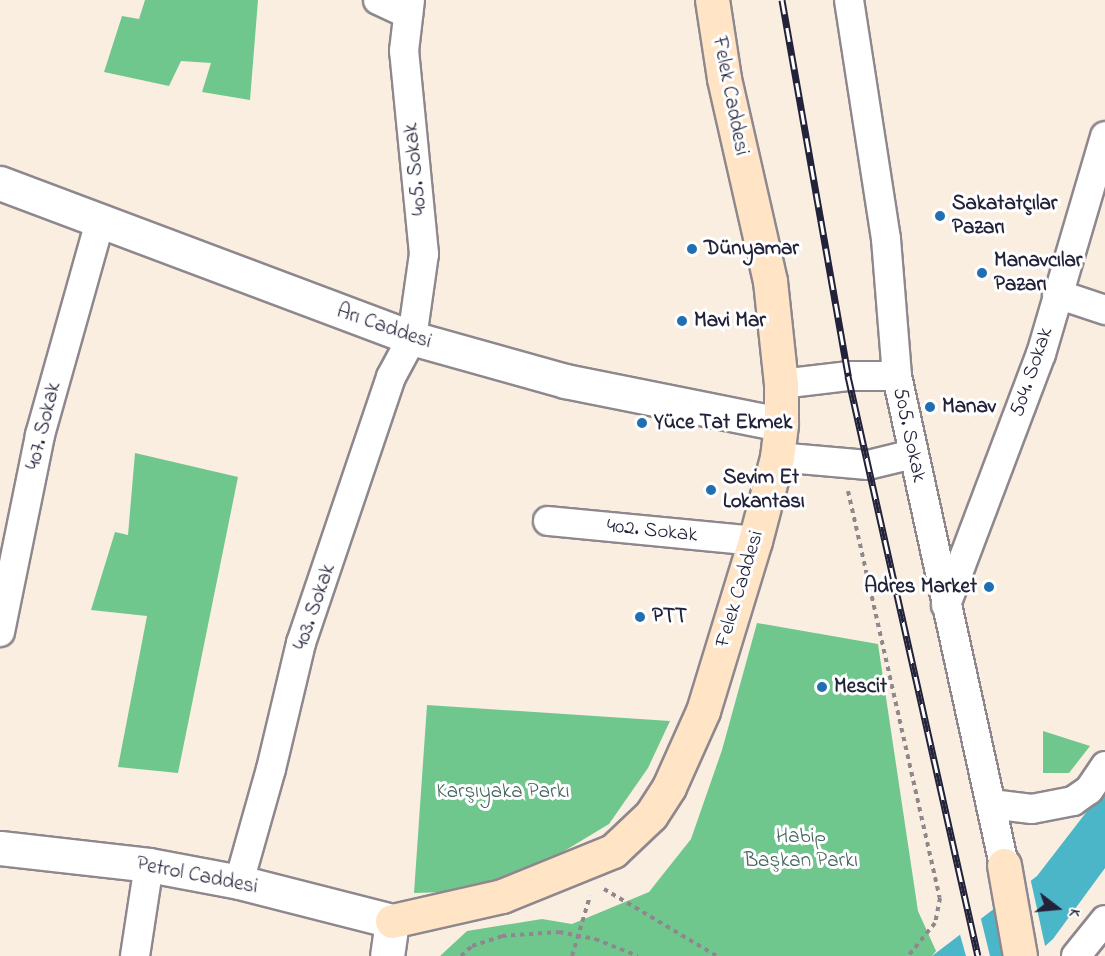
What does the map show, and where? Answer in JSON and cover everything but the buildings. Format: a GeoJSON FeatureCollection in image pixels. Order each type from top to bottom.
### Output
{"type":"FeatureCollection","features":[{"type":"Feature","properties":{"kind":"main road","name":"Felek Caddesi"},"geometry":{"type":"LineString","coordinates":[[392,921],[502,896],[587,873],[651,815],[669,787],[703,711],[755,541],[777,457],[781,424],[781,384],[770,281],[724,78],[712,0]]}},
{"type":"Feature","properties":{"kind":"main road"},"geometry":{"type":"LineString","coordinates":[[1004,865],[1020,956]]}},
{"type":"Feature","properties":{"kind":"street"},"geometry":{"type":"LineString","coordinates":[[378,0],[409,7]]}},
{"type":"Feature","properties":{"kind":"street","name":"505. Sokak"},"geometry":{"type":"LineString","coordinates":[[849,0],[886,239],[897,376],[1004,865]]}},
{"type":"Feature","properties":{"kind":"street","name":"405. Sokak"},"geometry":{"type":"LineString","coordinates":[[409,7],[404,51],[424,254],[412,338]]}},
{"type":"Feature","properties":{"kind":"street","name":"504. Sokak"},"geometry":{"type":"LineString","coordinates":[[946,605],[1041,354],[1105,136]]}},
{"type":"Feature","properties":{"kind":"street","name":"Arı Caddesi"},"geometry":{"type":"LineString","coordinates":[[0,183],[412,338],[565,381],[781,424]]}},
{"type":"Feature","properties":{"kind":"street","name":"407. Sokak"},"geometry":{"type":"LineString","coordinates":[[0,632],[40,435],[100,222]]}},
{"type":"Feature","properties":{"kind":"street"},"geometry":{"type":"LineString","coordinates":[[1057,294],[1105,310]]}},
{"type":"Feature","properties":{"kind":"street","name":"403. Sokak"},"geometry":{"type":"LineString","coordinates":[[239,882],[272,769],[301,643],[391,377],[412,338]]}},
{"type":"Feature","properties":{"kind":"street"},"geometry":{"type":"LineString","coordinates":[[781,384],[848,376],[897,376]]}},
{"type":"Feature","properties":{"kind":"street"},"geometry":{"type":"LineString","coordinates":[[777,457],[868,465],[913,454]]}},
{"type":"Feature","properties":{"kind":"street","name":"402. Sokak"},"geometry":{"type":"LineString","coordinates":[[548,521],[755,541]]}},
{"type":"Feature","properties":{"kind":"street"},"geometry":{"type":"LineString","coordinates":[[991,804],[1032,809],[1073,801],[1089,790],[1105,766]]}},
{"type":"Feature","properties":{"kind":"street","name":"Petrol Caddesi"},"geometry":{"type":"LineString","coordinates":[[0,848],[149,865],[239,882],[392,921]]}},
{"type":"Feature","properties":{"kind":"street"},"geometry":{"type":"LineString","coordinates":[[135,956],[149,865]]}},
{"type":"Feature","properties":{"kind":"street"},"geometry":{"type":"LineString","coordinates":[[1076,956],[1105,920]]}},
{"type":"Feature","properties":{"kind":"street"},"geometry":{"type":"LineString","coordinates":[[387,956],[392,921]]}},
{"type":"Feature","properties":{"kind":"path"},"geometry":{"type":"LineString","coordinates":[[842,463],[940,898],[935,923],[908,956]]}},
{"type":"Feature","properties":{"kind":"path"},"geometry":{"type":"LineString","coordinates":[[572,956],[578,936],[587,873]]}},
{"type":"Feature","properties":{"kind":"path"},"geometry":{"type":"LineString","coordinates":[[587,873],[614,898],[717,956]]}},
{"type":"Feature","properties":{"kind":"path"},"geometry":{"type":"LineString","coordinates":[[461,956],[472,946],[502,936],[559,932],[638,956]]}},
{"type":"Feature","properties":{"kind":"green space"},"geometry":{"type":"Polygon","coordinates":[[[145,0],[258,0],[250,100],[202,92],[211,63],[181,61],[169,86],[104,72],[122,16],[139,19],[145,0]]]}},
{"type":"Feature","properties":{"kind":"green space"},"geometry":{"type":"Polygon","coordinates":[[[135,453],[238,477],[178,773],[118,767],[147,616],[91,610],[115,532],[128,535],[135,453]]]}},
{"type":"Feature","properties":{"kind":"green space","name":"Habip Başkan Parkı"},"geometry":{"type":"Polygon","coordinates":[[[757,623],[878,644],[918,911],[936,951],[932,956],[440,956],[467,931],[542,919],[572,924],[649,892],[691,839],[722,750],[757,623]]]}},
{"type":"Feature","properties":{"kind":"green space","name":"Karşıyaka Parkı"},"geometry":{"type":"Polygon","coordinates":[[[427,705],[670,721],[648,768],[609,824],[551,859],[480,891],[414,893],[427,705]]]}},
{"type":"Feature","properties":{"kind":"green space"},"geometry":{"type":"Polygon","coordinates":[[[1043,731],[1090,746],[1069,773],[1043,773],[1043,731]]]}},
{"type":"Feature","properties":{"kind":"water"},"geometry":{"type":"Polygon","coordinates":[[[1105,788],[1105,868],[1053,939],[1034,956],[932,956],[1037,876],[1105,788]]]}},
{"type":"Feature","properties":{"kind":"pier"},"geometry":{"type":"Polygon","coordinates":[[[1030,877],[1046,950],[1038,956],[1008,956],[995,904],[1030,877]]]}},
{"type":"Feature","properties":{"kind":"pier"},"geometry":{"type":"Polygon","coordinates":[[[980,915],[990,956],[966,956],[959,931],[980,915]]]}},
{"type":"Feature","properties":{"kind":"railway"},"geometry":{"type":"LineString","coordinates":[[782,0],[848,376],[978,956]]}},
{"type":"Feature","properties":{"kind":"place","name":"Sakatatçılar Pazarı"},"geometry":{"type":"Point","coordinates":[940,216]}},
{"type":"Feature","properties":{"kind":"place","name":"Dünyamar"},"geometry":{"type":"Point","coordinates":[692,249]}},
{"type":"Feature","properties":{"kind":"place","name":"Manavcılar Pazarı"},"geometry":{"type":"Point","coordinates":[982,273]}},
{"type":"Feature","properties":{"kind":"place","name":"Mavi Mar"},"geometry":{"type":"Point","coordinates":[682,321]}},
{"type":"Feature","properties":{"kind":"place","name":"Manav"},"geometry":{"type":"Point","coordinates":[930,407]}},
{"type":"Feature","properties":{"kind":"place","name":"Yüce Tat Ekmek"},"geometry":{"type":"Point","coordinates":[642,423]}},
{"type":"Feature","properties":{"kind":"place","name":"Sevim Et Lokantası"},"geometry":{"type":"Point","coordinates":[711,490]}},
{"type":"Feature","properties":{"kind":"place","name":"Adres Market"},"geometry":{"type":"Point","coordinates":[989,587]}},
{"type":"Feature","properties":{"kind":"place","name":"PTT"},"geometry":{"type":"Point","coordinates":[640,617]}},
{"type":"Feature","properties":{"kind":"place","name":"Mescit"},"geometry":{"type":"Point","coordinates":[822,687]}}]}
